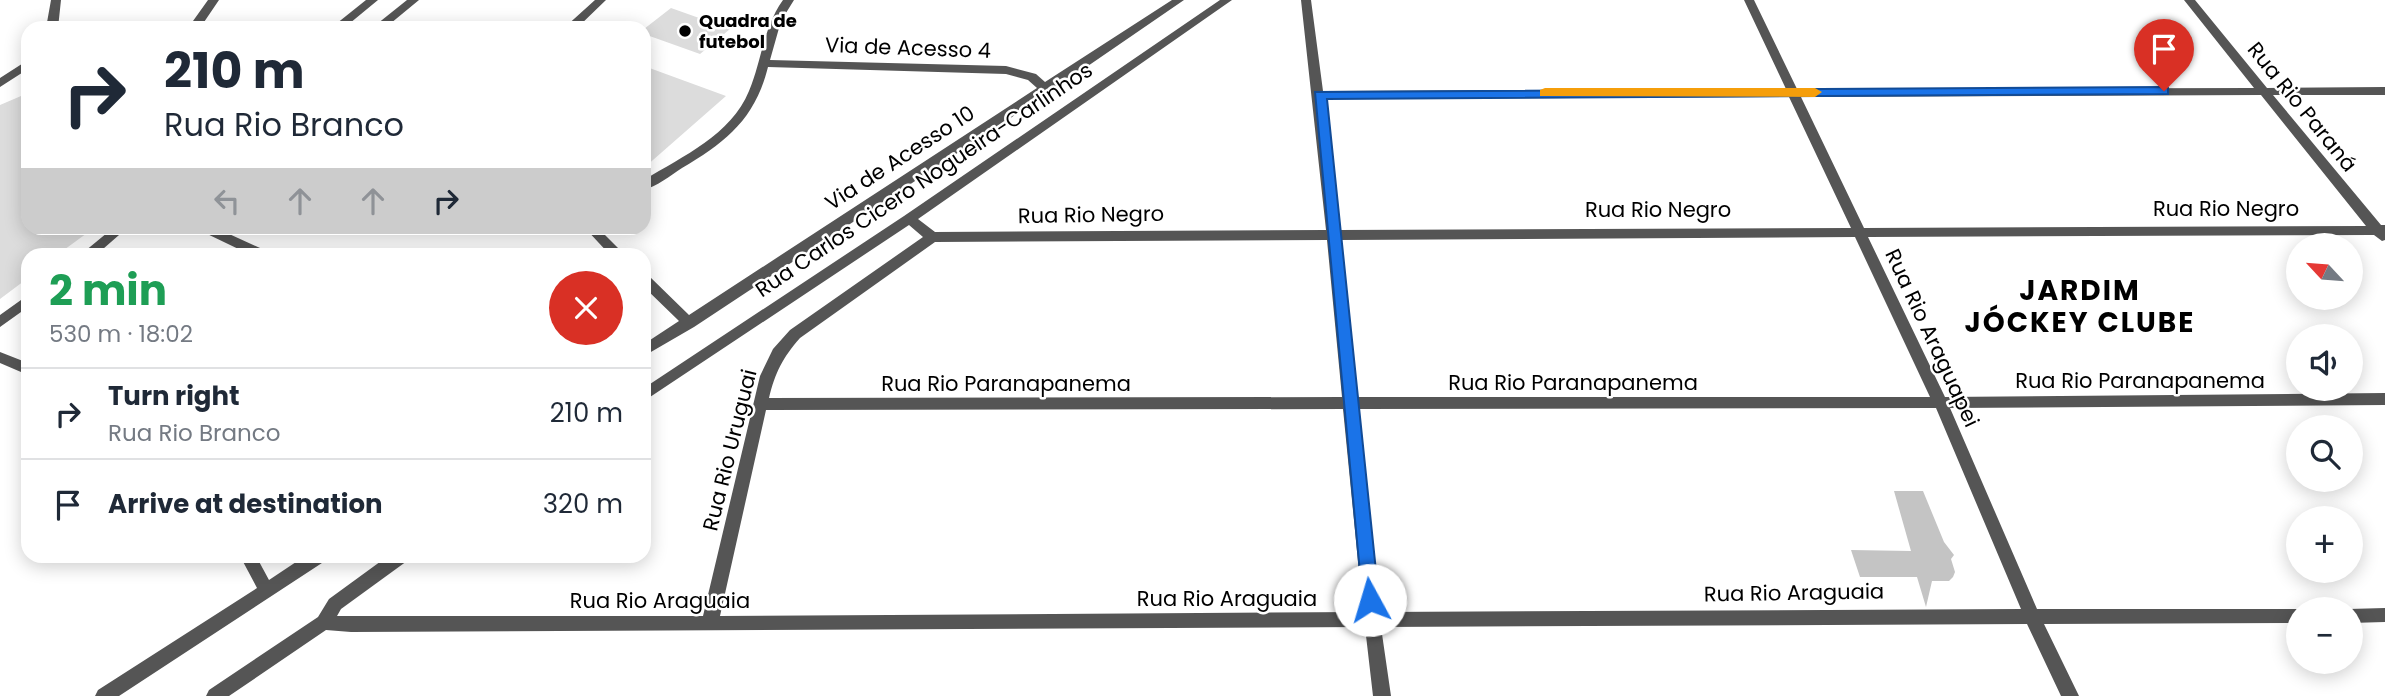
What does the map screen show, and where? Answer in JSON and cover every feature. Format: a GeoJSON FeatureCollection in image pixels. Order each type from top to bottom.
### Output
{"type":"FeatureCollection","features":[{"type":"Feature","properties":{"kind":"street"},"geometry":{"type":"LineString","coordinates":[[53,21],[56,0]]}},
{"type":"Feature","properties":{"kind":"street"},"geometry":{"type":"LineString","coordinates":[[199,21],[214,0]]}},
{"type":"Feature","properties":{"kind":"street"},"geometry":{"type":"LineString","coordinates":[[346,21],[373,0]]}},
{"type":"Feature","properties":{"kind":"street"},"geometry":{"type":"LineString","coordinates":[[388,21],[415,0]]}},
{"type":"Feature","properties":{"kind":"street"},"geometry":{"type":"LineString","coordinates":[[578,21],[601,0]]}},
{"type":"Feature","properties":{"kind":"street"},"geometry":{"type":"LineString","coordinates":[[651,182],[707,147],[740,117],[755,93],[768,34],[789,0]]}},
{"type":"Feature","properties":{"kind":"street","name":"Via de Acesso 10"},"geometry":{"type":"LineString","coordinates":[[651,347],[1178,0]]}},
{"type":"Feature","properties":{"kind":"street","name":"Rua Carlos Cicero Nogueira-Carlinhos"},"geometry":{"type":"LineString","coordinates":[[651,390],[909,219],[1227,0]]}},
{"type":"Feature","properties":{"kind":"street"},"geometry":{"type":"LineString","coordinates":[[1307,0],[1320,95],[1331,233],[1382,696]]}},
{"type":"Feature","properties":{"kind":"street","name":"Rua Rio Araguapei"},"geometry":{"type":"LineString","coordinates":[[1749,0],[1941,402],[2031,614],[2070,696]]}},
{"type":"Feature","properties":{"kind":"street","name":"Rua Rio Paraná"},"geometry":{"type":"LineString","coordinates":[[2189,0],[2383,233]]}},
{"type":"Feature","properties":{"kind":"street","name":"Via de Acesso 4"},"geometry":{"type":"LineString","coordinates":[[763,63],[1006,70],[1032,77],[1046,89]]}},
{"type":"Feature","properties":{"kind":"street"},"geometry":{"type":"LineString","coordinates":[[4,81],[21,69]]}},
{"type":"Feature","properties":{"kind":"street"},"geometry":{"type":"LineString","coordinates":[[1320,95],[2385,91]]}},
{"type":"Feature","properties":{"kind":"street"},"geometry":{"type":"LineString","coordinates":[[909,219],[932,237]]}},
{"type":"Feature","properties":{"kind":"street","name":"Rua Rio Negro"},"geometry":{"type":"LineString","coordinates":[[932,237],[1857,230],[2383,233]]}},
{"type":"Feature","properties":{"kind":"street"},"geometry":{"type":"LineString","coordinates":[[95,248],[112,235]]}},
{"type":"Feature","properties":{"kind":"street"},"geometry":{"type":"LineString","coordinates":[[221,235],[249,248]]}},
{"type":"Feature","properties":{"kind":"street"},"geometry":{"type":"LineString","coordinates":[[598,235],[612,248]]}},
{"type":"Feature","properties":{"kind":"street","name":"Rua Rio Uruguai"},"geometry":{"type":"LineString","coordinates":[[710,623],[767,376],[778,353],[795,334],[932,237]]}},
{"type":"Feature","properties":{"kind":"street"},"geometry":{"type":"LineString","coordinates":[[651,286],[689,323]]}},
{"type":"Feature","properties":{"kind":"street"},"geometry":{"type":"LineString","coordinates":[[0,322],[21,306]]}},
{"type":"Feature","properties":{"kind":"street"},"geometry":{"type":"LineString","coordinates":[[0,357],[21,366]]}},
{"type":"Feature","properties":{"kind":"street","name":"Rua Rio Paranapanema"},"geometry":{"type":"LineString","coordinates":[[761,404],[2385,399]]}},
{"type":"Feature","properties":{"kind":"street"},"geometry":{"type":"LineString","coordinates":[[252,563],[266,590]]}},
{"type":"Feature","properties":{"kind":"street"},"geometry":{"type":"LineString","coordinates":[[104,696],[308,563]]}},
{"type":"Feature","properties":{"kind":"street"},"geometry":{"type":"LineString","coordinates":[[215,696],[324,622],[335,604],[391,563]]}},
{"type":"Feature","properties":{"kind":"street","name":"Rua Rio Araguaia"},"geometry":{"type":"LineString","coordinates":[[324,622],[351,625],[1372,621],[2031,614],[2286,616]]}},
{"type":"Feature","properties":{"kind":"street"},"geometry":{"type":"LineString","coordinates":[[2363,615],[2385,615]]}},
{"type":"Feature","properties":{"kind":"shaded area","name":"Quadra de futebol"},"geometry":{"type":"Polygon","coordinates":[[[671,8],[730,29],[700,54],[651,36],[651,24],[671,8]]]}},
{"type":"Feature","properties":{"kind":"shaded area"},"geometry":{"type":"Polygon","coordinates":[[[651,69],[726,96],[651,162],[651,69]]]}},
{"type":"Feature","properties":{"kind":"shaded area"},"geometry":{"type":"Polygon","coordinates":[[[21,96],[21,235],[84,235],[67,248],[21,248],[21,283],[0,299],[0,105],[21,96]]]}},
{"type":"Feature","properties":{"kind":"building"},"geometry":{"type":"Polygon","coordinates":[[[1894,491],[1923,491],[1944,542],[1954,555],[1951,559],[1955,572],[1953,577],[1949,581],[1932,581],[1926,607],[1917,577],[1860,577],[1851,550],[1911,551],[1894,491]]]}},
{"type":"Feature","properties":{"kind":"slow traffic"},"geometry":{"type":"LineString","coordinates":[[1545,93],[1815,92]]}},
{"type":"Feature","properties":{"kind":"place","name":"Quadra de futebol"},"geometry":{"type":"Point","coordinates":[685,31]}},
{"type":"Feature","properties":{"kind":"district","name":"JARDIM JÓCKEY CLUBE"},"geometry":{"type":"Point","coordinates":[2080,306]}},
{"type":"Feature","properties":{"kind":"route"},"geometry":{"type":"LineString","coordinates":[[1370,600],[1331,233],[1320,95],[2164,91]]}}]}
